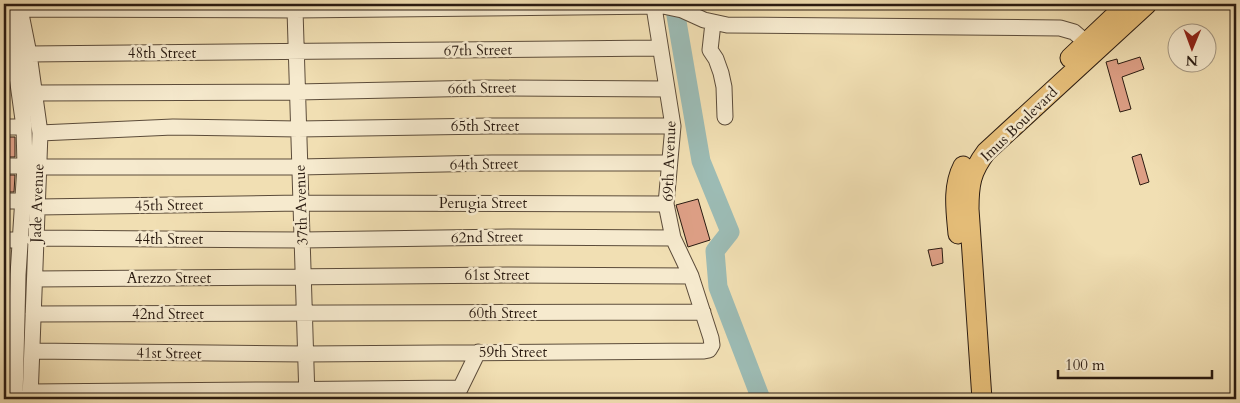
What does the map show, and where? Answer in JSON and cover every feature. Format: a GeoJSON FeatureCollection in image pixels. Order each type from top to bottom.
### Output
{"type":"FeatureCollection","features":[{"type":"Feature","properties":{"kind":"main road","name":"Imus Boulevard"},"geometry":{"type":"LineString","coordinates":[[982,399],[969,209],[971,178],[977,164],[986,152],[1091,47],[1127,4]]}},
{"type":"Feature","properties":{"kind":"main road","name":"Imus Boulevard"},"geometry":{"type":"LineString","coordinates":[[970,399],[956,210],[958,174],[976,146],[1091,47],[1147,4]]}},
{"type":"Feature","properties":{"kind":"street"},"geometry":{"type":"LineString","coordinates":[[478,352],[457,394],[19,394],[10,354],[18,314],[11,275],[28,239],[23,201],[31,167],[24,127],[10,8],[295,10],[654,7],[676,8],[696,18],[727,25],[1060,28],[1074,32],[1091,47]]}},
{"type":"Feature","properties":{"kind":"street","name":"69th Avenue"},"geometry":{"type":"LineString","coordinates":[[654,7],[673,126],[666,204],[673,238],[691,276],[711,338]]}},
{"type":"Feature","properties":{"kind":"street","name":"Jade Avenue"},"geometry":{"type":"LineString","coordinates":[[10,8],[29,54],[40,133],[31,167],[38,207],[28,239],[35,279],[18,314],[32,351],[19,394]]}},
{"type":"Feature","properties":{"kind":"street","name":"37th Avenue"},"geometry":{"type":"LineString","coordinates":[[295,10],[307,394]]}},
{"type":"Feature","properties":{"kind":"street"},"geometry":{"type":"LineString","coordinates":[[713,23],[710,50],[716,59],[724,87],[725,117]]}},
{"type":"Feature","properties":{"kind":"street","name":"67th Street"},"geometry":{"type":"LineString","coordinates":[[295,52],[660,48]]}},
{"type":"Feature","properties":{"kind":"street","name":"48th Street"},"geometry":{"type":"LineString","coordinates":[[29,54],[295,52]]}},
{"type":"Feature","properties":{"kind":"street","name":"66th Street"},"geometry":{"type":"LineString","coordinates":[[297,92],[486,88],[667,88]]}},
{"type":"Feature","properties":{"kind":"street"},"geometry":{"type":"LineString","coordinates":[[35,93],[297,92]]}},
{"type":"Feature","properties":{"kind":"street","name":"65th Street"},"geometry":{"type":"LineString","coordinates":[[40,133],[173,127],[298,129],[673,126]]}},
{"type":"Feature","properties":{"kind":"street"},"geometry":{"type":"LineString","coordinates":[[4,127],[24,127]]}},
{"type":"Feature","properties":{"kind":"street","name":"64th Street"},"geometry":{"type":"LineString","coordinates":[[4,166],[299,167],[492,163],[669,163]]}},
{"type":"Feature","properties":{"kind":"street"},"geometry":{"type":"LineString","coordinates":[[4,201],[23,201]]}},
{"type":"Feature","properties":{"kind":"street","name":"Perugia Street"},"geometry":{"type":"LineString","coordinates":[[300,203],[666,204]]}},
{"type":"Feature","properties":{"kind":"street","name":"45th Street"},"geometry":{"type":"LineString","coordinates":[[38,207],[300,203]]}},
{"type":"Feature","properties":{"kind":"street","name":"62nd Street"},"geometry":{"type":"LineString","coordinates":[[302,240],[509,236],[673,238]]}},
{"type":"Feature","properties":{"kind":"street","name":"44th Street"},"geometry":{"type":"LineString","coordinates":[[4,240],[302,240]]}},
{"type":"Feature","properties":{"kind":"street","name":"61st Street"},"geometry":{"type":"LineString","coordinates":[[303,277],[508,274],[691,276]]}},
{"type":"Feature","properties":{"kind":"street","name":"Arezzo Street"},"geometry":{"type":"LineString","coordinates":[[35,279],[303,277]]}},
{"type":"Feature","properties":{"kind":"street","name":"60th Street"},"geometry":{"type":"LineString","coordinates":[[304,314],[703,312]]}},
{"type":"Feature","properties":{"kind":"street","name":"42nd Street"},"geometry":{"type":"LineString","coordinates":[[18,314],[304,314]]}},
{"type":"Feature","properties":{"kind":"street","name":"59th Street"},"geometry":{"type":"LineString","coordinates":[[305,354],[704,351],[709,350],[712,345],[711,338]]}},
{"type":"Feature","properties":{"kind":"street","name":"41st Street"},"geometry":{"type":"LineString","coordinates":[[32,351],[305,354]]}},
{"type":"Feature","properties":{"kind":"building"},"geometry":{"type":"Polygon","coordinates":[[[1140,57],[1144,69],[1122,77],[1131,109],[1120,112],[1106,62],[1117,59],[1118,64],[1140,57]]]}},
{"type":"Feature","properties":{"kind":"building"},"geometry":{"type":"Polygon","coordinates":[[[4,137],[15,137],[15,157],[4,157],[4,137]]]}},
{"type":"Feature","properties":{"kind":"building"},"geometry":{"type":"Polygon","coordinates":[[[1141,154],[1149,182],[1140,185],[1132,157],[1141,154]]]}},
{"type":"Feature","properties":{"kind":"building"},"geometry":{"type":"Polygon","coordinates":[[[4,175],[15,175],[14,192],[4,192],[4,175]]]}},
{"type":"Feature","properties":{"kind":"building"},"geometry":{"type":"Polygon","coordinates":[[[698,199],[710,240],[688,247],[676,205],[698,199]]]}},
{"type":"Feature","properties":{"kind":"building"},"geometry":{"type":"Polygon","coordinates":[[[942,248],[943,263],[932,266],[928,250],[942,248]]]}},
{"type":"Feature","properties":{"kind":"waterway"},"geometry":{"type":"LineString","coordinates":[[674,4],[701,161],[730,232],[715,251],[718,287],[761,399]]}},
{"type":"Feature","properties":{"kind":"waterway"},"geometry":{"type":"LineString","coordinates":[[24,311],[27,245]]}}]}
